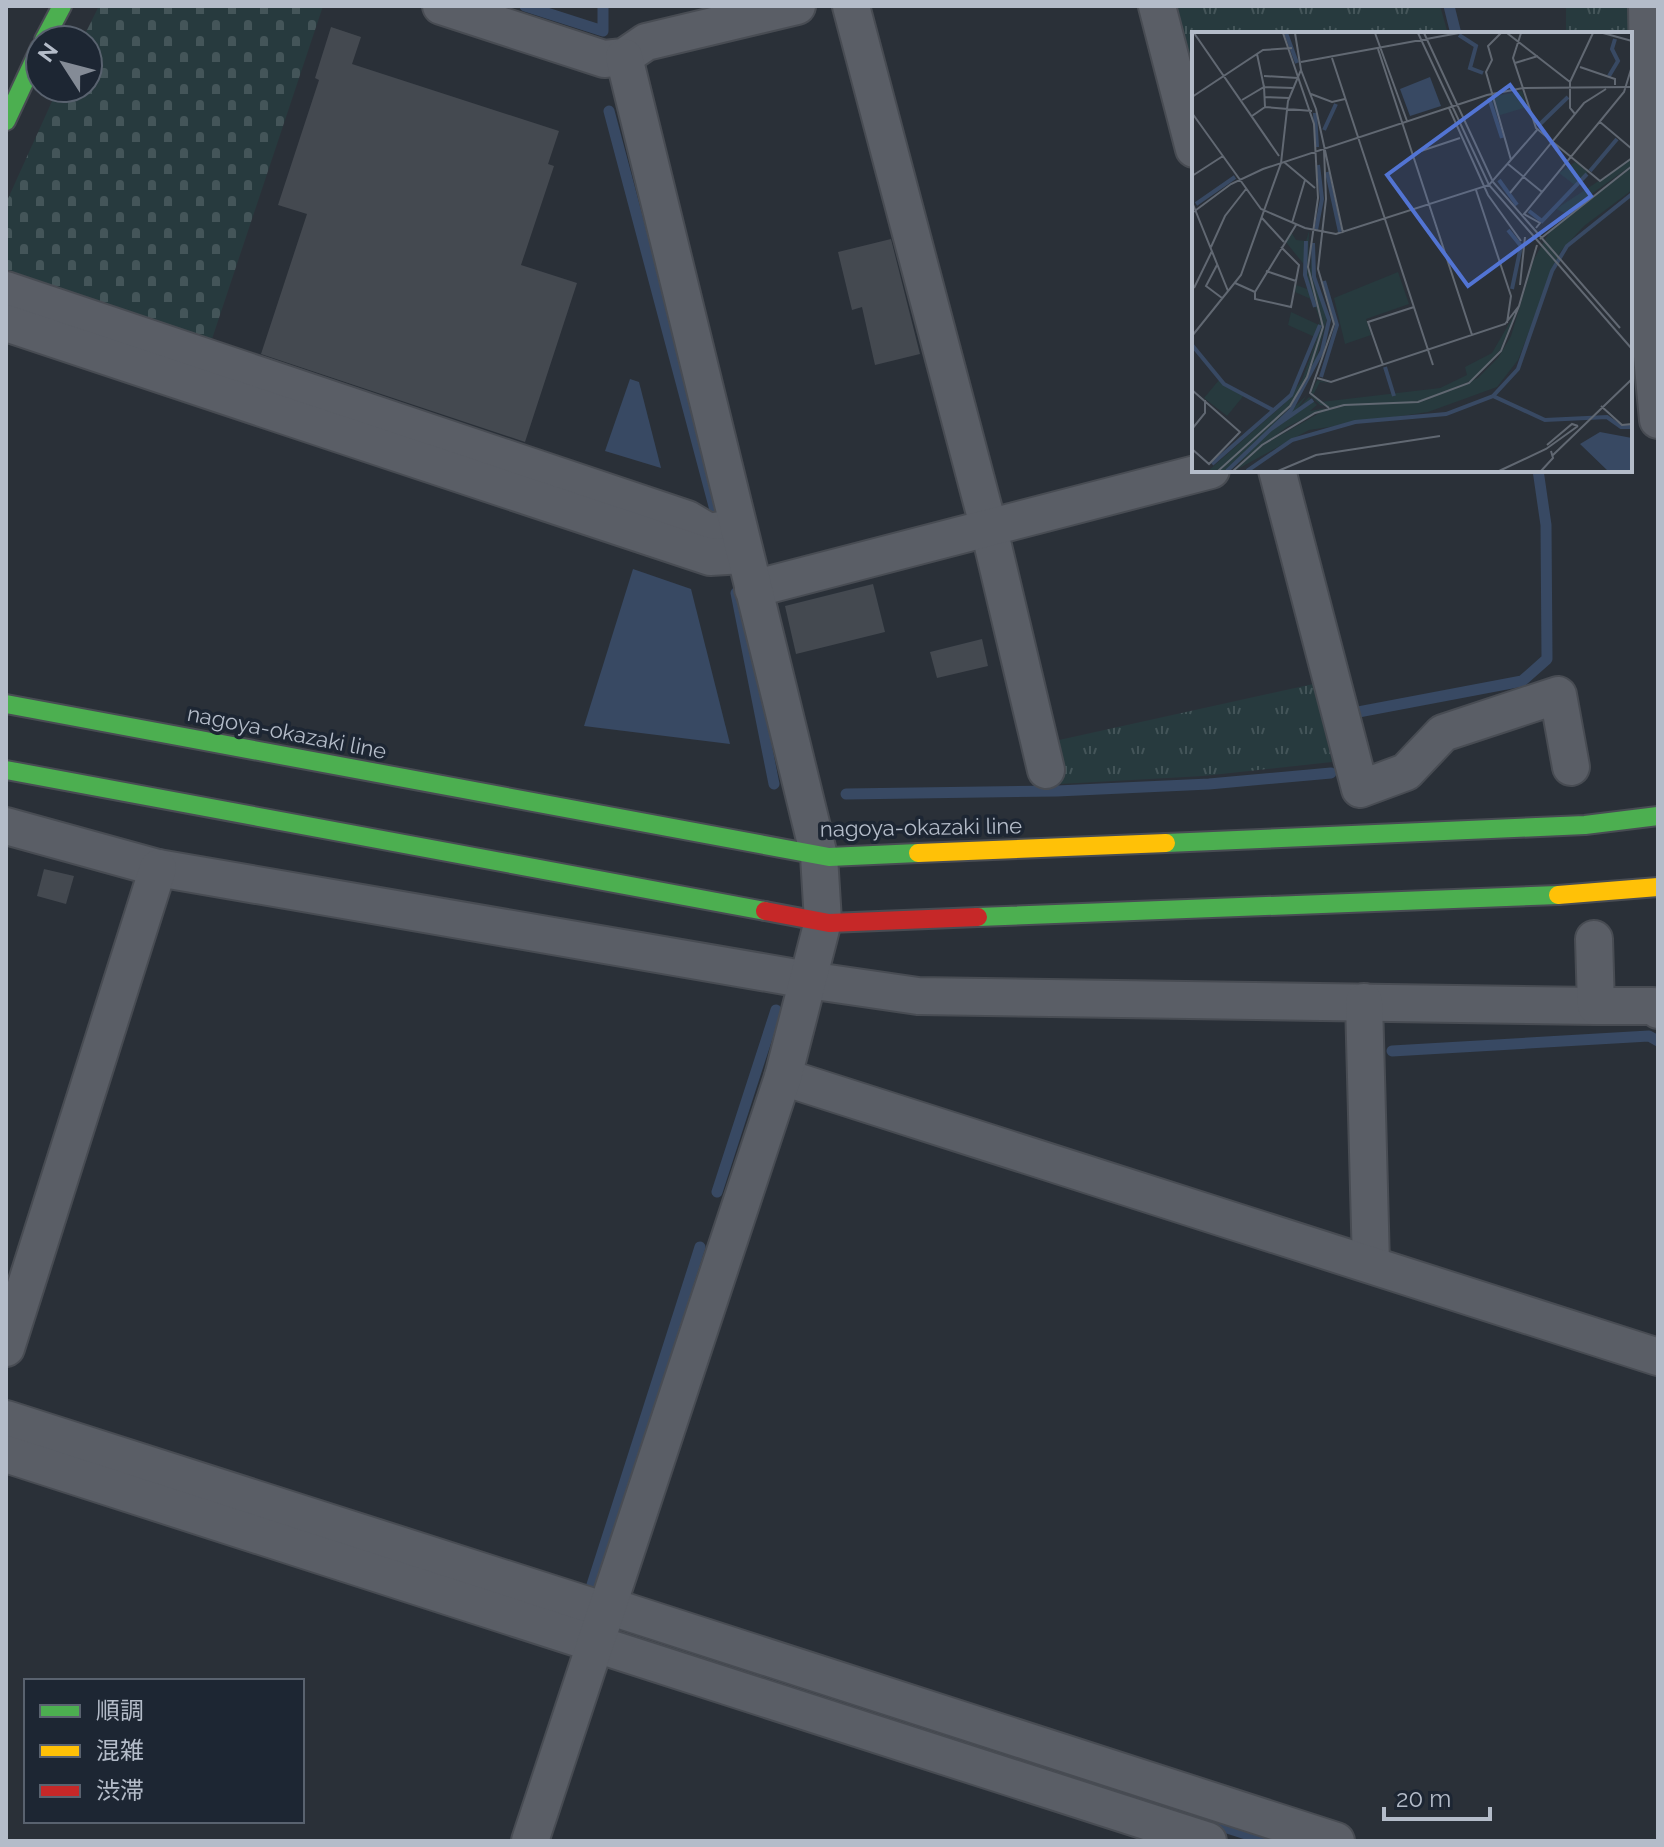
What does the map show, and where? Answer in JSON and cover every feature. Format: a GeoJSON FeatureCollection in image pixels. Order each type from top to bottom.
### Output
{"type":"FeatureCollection","features":[{"type":"Feature","properties":{"kind":"main road"},"geometry":{"type":"LineString","coordinates":[[52,24],[62,6]]}},
{"type":"Feature","properties":{"kind":"main road"},"geometry":{"type":"LineString","coordinates":[[6,121],[24,82]]}},
{"type":"Feature","properties":{"kind":"main road","name":"nagoya-okazaki line"},"geometry":{"type":"LineString","coordinates":[[6,704],[819,856],[1569,826],[1658,816]]}},
{"type":"Feature","properties":{"kind":"main road"},"geometry":{"type":"LineString","coordinates":[[6,770],[823,921],[1587,894],[1658,887]]}},
{"type":"Feature","properties":{"kind":"street"},"geometry":{"type":"LineString","coordinates":[[441,6],[604,59],[624,57],[646,42],[797,6]]}},
{"type":"Feature","properties":{"kind":"street"},"geometry":{"type":"LineString","coordinates":[[851,6],[989,529],[1046,770]]}},
{"type":"Feature","properties":{"kind":"street"},"geometry":{"type":"LineString","coordinates":[[1157,6],[1192,141]]}},
{"type":"Feature","properties":{"kind":"street"},"geometry":{"type":"LineString","coordinates":[[1647,6],[1650,182],[1645,281],[1658,420]]}},
{"type":"Feature","properties":{"kind":"street"},"geometry":{"type":"LineString","coordinates":[[530,1841],[783,1077],[823,921],[819,856],[624,57]]}},
{"type":"Feature","properties":{"kind":"street"},"geometry":{"type":"LineString","coordinates":[[6,290],[687,519],[709,532],[741,541]]}},
{"type":"Feature","properties":{"kind":"street"},"geometry":{"type":"LineString","coordinates":[[6,323],[710,557],[741,541]]}},
{"type":"Feature","properties":{"kind":"street"},"geometry":{"type":"LineString","coordinates":[[753,589],[1203,472]]}},
{"type":"Feature","properties":{"kind":"street"},"geometry":{"type":"LineString","coordinates":[[1278,472],[1360,789],[1406,772],[1443,733],[1558,695],[1571,767]]}},
{"type":"Feature","properties":{"kind":"street"},"geometry":{"type":"LineString","coordinates":[[6,826],[158,868],[808,980],[918,996],[1653,1006],[1658,1010]]}},
{"type":"Feature","properties":{"kind":"street"},"geometry":{"type":"LineString","coordinates":[[6,1348],[158,868]]}},
{"type":"Feature","properties":{"kind":"street"},"geometry":{"type":"LineString","coordinates":[[1594,939],[1596,1006]]}},
{"type":"Feature","properties":{"kind":"street"},"geometry":{"type":"LineString","coordinates":[[1364,1002],[1371,1264]]}},
{"type":"Feature","properties":{"kind":"street"},"geometry":{"type":"LineString","coordinates":[[783,1077],[1658,1357]]}},
{"type":"Feature","properties":{"kind":"street"},"geometry":{"type":"LineString","coordinates":[[6,1419],[601,1626],[616,1652],[1208,1841]]}},
{"type":"Feature","properties":{"kind":"street"},"geometry":{"type":"LineString","coordinates":[[6,1454],[601,1626],[639,1616],[1336,1841]]}},
{"type":"Feature","properties":{"kind":"green space"},"geometry":{"type":"Polygon","coordinates":[[[99,6],[323,6],[209,348],[6,278],[6,203],[51,104],[104,104],[104,24],[90,24],[99,6]]]}},
{"type":"Feature","properties":{"kind":"green space"},"geometry":{"type":"Polygon","coordinates":[[[1166,6],[1440,6],[1447,32],[1192,32],[1192,103],[1166,6]]]}},
{"type":"Feature","properties":{"kind":"green space"},"geometry":{"type":"Polygon","coordinates":[[[1566,6],[1633,6],[1632,174],[1632,32],[1566,32],[1566,6]]]}},
{"type":"Feature","properties":{"kind":"green space"},"geometry":{"type":"Polygon","coordinates":[[[1313,684],[1332,762],[1203,776],[1060,784],[1050,742],[1313,684]]]}},
{"type":"Feature","properties":{"kind":"water"},"geometry":{"type":"Polygon","coordinates":[[[630,379],[639,382],[661,468],[605,451],[630,379]]]}},
{"type":"Feature","properties":{"kind":"water"},"geometry":{"type":"Polygon","coordinates":[[[633,569],[691,589],[730,744],[584,726],[633,569]]]}},
{"type":"Feature","properties":{"kind":"building"},"geometry":{"type":"Polygon","coordinates":[[[331,27],[361,37],[352,64],[559,131],[548,164],[554,166],[521,265],[577,283],[525,442],[261,354],[307,214],[278,205],[319,80],[315,78],[331,27]]]}},
{"type":"Feature","properties":{"kind":"building"},"geometry":{"type":"Polygon","coordinates":[[[891,239],[920,354],[875,365],[862,307],[852,310],[838,252],[891,239]]]}},
{"type":"Feature","properties":{"kind":"building"},"geometry":{"type":"Polygon","coordinates":[[[873,584],[885,632],[796,654],[785,606],[873,584]]]}},
{"type":"Feature","properties":{"kind":"building"},"geometry":{"type":"Polygon","coordinates":[[[982,639],[988,666],[937,678],[930,652],[982,639]]]}},
{"type":"Feature","properties":{"kind":"building"},"geometry":{"type":"Polygon","coordinates":[[[44,869],[74,876],[66,904],[37,896],[44,869]]]}},
{"type":"Feature","properties":{"kind":"waterway"},"geometry":{"type":"LineString","coordinates":[[525,6],[603,31],[603,6]]}},
{"type":"Feature","properties":{"kind":"waterway"},"geometry":{"type":"LineString","coordinates":[[1449,6],[1456,32]]}},
{"type":"Feature","properties":{"kind":"waterway"},"geometry":{"type":"LineString","coordinates":[[609,111],[715,510]]}},
{"type":"Feature","properties":{"kind":"waterway"},"geometry":{"type":"LineString","coordinates":[[1355,722],[1353,713],[1522,681],[1547,659],[1546,525],[1538,472]]}},
{"type":"Feature","properties":{"kind":"waterway"},"geometry":{"type":"LineString","coordinates":[[736,593],[774,784]]}},
{"type":"Feature","properties":{"kind":"waterway"},"geometry":{"type":"LineString","coordinates":[[846,794],[1057,791],[1209,784],[1331,773]]}},
{"type":"Feature","properties":{"kind":"waterway"},"geometry":{"type":"LineString","coordinates":[[717,1192],[776,1010]]}},
{"type":"Feature","properties":{"kind":"waterway"},"geometry":{"type":"LineString","coordinates":[[1392,1051],[1649,1036],[1658,1041]]}},
{"type":"Feature","properties":{"kind":"waterway"},"geometry":{"type":"LineString","coordinates":[[590,1591],[700,1247]]}},
{"type":"Feature","properties":{"kind":"waterway"},"geometry":{"type":"LineString","coordinates":[[1067,1777],[1268,1841]]}},
{"type":"Feature","properties":{"kind":"traffic: fast"},"geometry":{"type":"LineString","coordinates":[[52,24],[62,6]]}},
{"type":"Feature","properties":{"kind":"traffic: fast"},"geometry":{"type":"LineString","coordinates":[[6,121],[24,82]]}},
{"type":"Feature","properties":{"kind":"traffic: fast"},"geometry":{"type":"LineString","coordinates":[[6,704],[829,857],[918,853]]}},
{"type":"Feature","properties":{"kind":"traffic: fast"},"geometry":{"type":"LineString","coordinates":[[6,770],[765,911]]}},
{"type":"Feature","properties":{"kind":"traffic: fast"},"geometry":{"type":"LineString","coordinates":[[1166,843],[1585,825],[1658,816]]}},
{"type":"Feature","properties":{"kind":"traffic: fast"},"geometry":{"type":"LineString","coordinates":[[978,917],[1558,895]]}},
{"type":"Feature","properties":{"kind":"traffic: slow"},"geometry":{"type":"LineString","coordinates":[[918,853],[1166,843]]}},
{"type":"Feature","properties":{"kind":"traffic: slow"},"geometry":{"type":"LineString","coordinates":[[1558,895],[1658,887]]}},
{"type":"Feature","properties":{"kind":"traffic: jam"},"geometry":{"type":"LineString","coordinates":[[765,911],[829,923],[978,917]]}}]}
